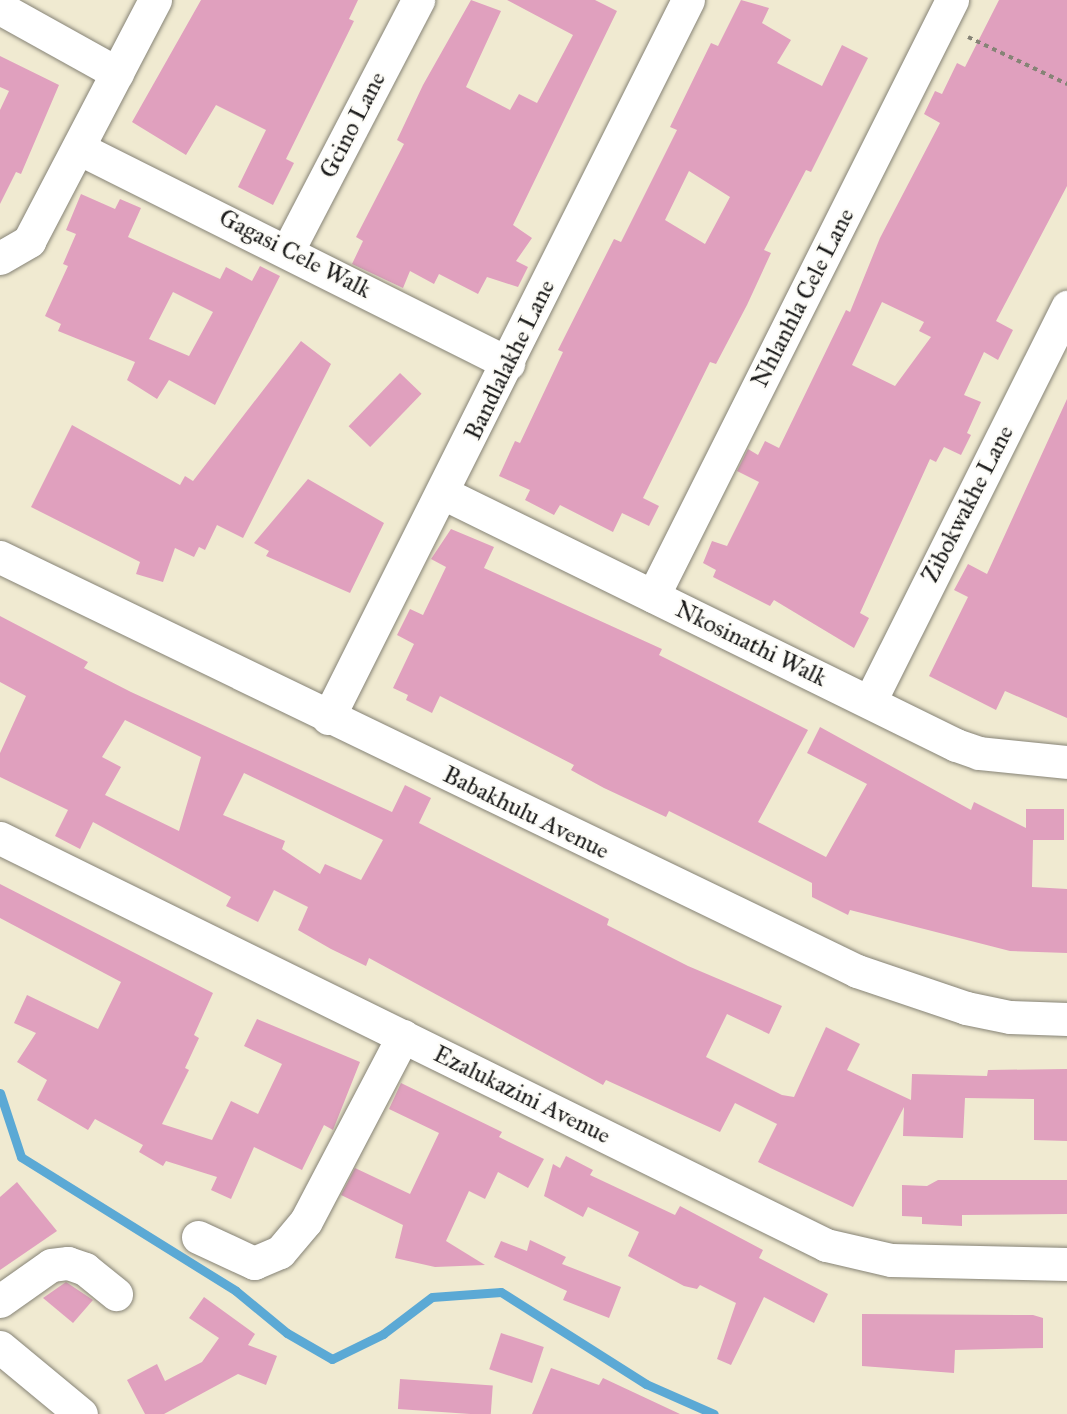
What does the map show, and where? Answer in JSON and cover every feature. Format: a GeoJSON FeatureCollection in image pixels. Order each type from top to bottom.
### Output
{"type":"FeatureCollection","features":[{"type":"Feature","properties":{"kind":"street"},"geometry":{"type":"LineString","coordinates":[[0,258],[29,241],[80,148],[155,0]]}},
{"type":"Feature","properties":{"kind":"street","name":"Gcino Lane"},"geometry":{"type":"LineString","coordinates":[[288,250],[418,0]]}},
{"type":"Feature","properties":{"kind":"street","name":"Bandlalakhe Lane"},"geometry":{"type":"LineString","coordinates":[[328,718],[445,494],[688,0]]}},
{"type":"Feature","properties":{"kind":"street"},"geometry":{"type":"LineString","coordinates":[[0,8],[117,73]]}},
{"type":"Feature","properties":{"kind":"street","name":"Nhlanhla Cele Lane"},"geometry":{"type":"LineString","coordinates":[[653,596],[947,10]]}},
{"type":"Feature","properties":{"kind":"street","name":"Gagasi Cele Walk"},"geometry":{"type":"LineString","coordinates":[[80,148],[288,250],[508,363]]}},
{"type":"Feature","properties":{"kind":"street","name":"Zibokwakhe Lane"},"geometry":{"type":"LineString","coordinates":[[870,701],[1067,307]]}},
{"type":"Feature","properties":{"kind":"street","name":"Nkosinathi Walk"},"geometry":{"type":"LineString","coordinates":[[445,494],[980,753],[1067,762]]}},
{"type":"Feature","properties":{"kind":"street","name":"Babakhulu Avenue"},"geometry":{"type":"LineString","coordinates":[[0,557],[328,718],[856,971],[966,1008],[1010,1017],[1067,1019]]}},
{"type":"Feature","properties":{"kind":"street","name":"Ezalukazini Avenue"},"geometry":{"type":"LineString","coordinates":[[0,837],[826,1245],[891,1260],[1067,1264]]}},
{"type":"Feature","properties":{"kind":"street"},"geometry":{"type":"LineString","coordinates":[[198,1237],[254,1263],[280,1252],[306,1221],[403,1036]]}},
{"type":"Feature","properties":{"kind":"street"},"geometry":{"type":"LineString","coordinates":[[0,1301],[51,1265],[68,1263],[85,1269],[116,1294]]}},
{"type":"Feature","properties":{"kind":"street"},"geometry":{"type":"LineString","coordinates":[[0,1347],[81,1414]]}},
{"type":"Feature","properties":{"kind":"path"},"geometry":{"type":"LineString","coordinates":[[947,10],[1067,84]]}},
{"type":"Feature","properties":{"kind":"building"},"geometry":{"type":"Polygon","coordinates":[[[201,0],[358,0],[349,19],[354,21],[286,159],[294,163],[273,205],[238,187],[266,130],[216,105],[186,155],[132,122],[201,0]]]}},
{"type":"Feature","properties":{"kind":"building"},"geometry":{"type":"Polygon","coordinates":[[[471,0],[501,11],[466,87],[510,110],[519,94],[537,103],[573,35],[507,0],[595,0],[617,11],[513,225],[532,238],[516,261],[528,267],[518,287],[487,277],[478,294],[439,274],[434,284],[410,271],[403,288],[352,264],[363,241],[356,237],[404,144],[397,140],[423,85],[471,0]]]}},
{"type":"Feature","properties":{"kind":"building"},"geometry":{"type":"Polygon","coordinates":[[[741,0],[769,8],[762,23],[791,40],[777,63],[822,86],[842,45],[868,58],[811,172],[806,170],[764,250],[771,253],[747,305],[716,364],[710,362],[643,498],[659,506],[649,526],[622,513],[613,532],[560,505],[554,515],[525,500],[530,490],[499,476],[515,441],[520,443],[563,352],[558,350],[614,239],[621,242],[677,130],[670,127],[711,43],[718,46],[741,0]],[[689,171],[665,220],[705,244],[730,197],[689,171]]]}},
{"type":"Feature","properties":{"kind":"building"},"geometry":{"type":"Polygon","coordinates":[[[999,0],[1067,0],[1067,186],[996,321],[1013,330],[998,360],[984,352],[964,395],[981,402],[967,433],[971,435],[961,455],[944,447],[936,462],[930,459],[860,613],[869,618],[854,648],[774,600],[770,606],[713,577],[716,570],[703,563],[712,541],[727,546],[759,482],[737,471],[748,449],[758,455],[765,441],[779,448],[846,310],[850,312],[880,238],[940,123],[924,114],[935,91],[942,94],[957,63],[965,67],[999,0]],[[882,302],[852,365],[895,386],[931,337],[919,331],[924,322],[882,302]]]}},
{"type":"Feature","properties":{"kind":"building"},"geometry":{"type":"Polygon","coordinates":[[[0,56],[59,85],[21,174],[16,172],[0,204],[0,110],[9,91],[0,87],[0,56]]]}},
{"type":"Feature","properties":{"kind":"building"},"geometry":{"type":"Polygon","coordinates":[[[81,194],[115,209],[120,199],[141,208],[128,237],[220,279],[226,267],[252,281],[260,266],[280,276],[215,405],[169,380],[157,399],[127,380],[135,362],[58,331],[61,324],[45,316],[68,266],[63,264],[76,234],[66,230],[81,194]],[[173,292],[149,339],[189,356],[213,312],[173,292]]]}},
{"type":"Feature","properties":{"kind":"building"},"geometry":{"type":"Polygon","coordinates":[[[301,341],[331,364],[243,538],[217,525],[205,550],[199,547],[194,557],[175,548],[163,582],[136,574],[140,562],[31,507],[72,425],[180,485],[185,476],[193,481],[301,341]]]}},
{"type":"Feature","properties":{"kind":"building"},"geometry":{"type":"Polygon","coordinates":[[[400,373],[422,394],[370,447],[349,426],[400,373]]]}},
{"type":"Feature","properties":{"kind":"building"},"geometry":{"type":"Polygon","coordinates":[[[1067,399],[1067,718],[1005,691],[996,710],[929,676],[968,597],[954,590],[968,564],[987,574],[1067,399]]]}},
{"type":"Feature","properties":{"kind":"building"},"geometry":{"type":"Polygon","coordinates":[[[308,479],[384,523],[350,593],[266,556],[269,551],[254,543],[308,479]]]}},
{"type":"Feature","properties":{"kind":"building"},"geometry":{"type":"Polygon","coordinates":[[[451,529],[494,547],[484,568],[662,649],[659,655],[808,730],[758,822],[826,857],[867,784],[807,753],[820,727],[971,810],[974,802],[1026,828],[1026,809],[1064,809],[1064,840],[1033,840],[1032,887],[1067,889],[1067,953],[1010,951],[850,910],[848,915],[812,897],[812,883],[669,811],[666,817],[604,788],[571,770],[574,765],[440,696],[432,713],[406,700],[408,695],[393,688],[414,644],[397,635],[410,609],[423,615],[446,567],[431,559],[451,529]]]}},
{"type":"Feature","properties":{"kind":"building"},"geometry":{"type":"Polygon","coordinates":[[[0,616],[88,662],[84,668],[131,692],[392,812],[405,785],[431,798],[419,823],[609,919],[607,925],[688,966],[782,1006],[769,1034],[727,1014],[706,1057],[782,1095],[794,1097],[826,1027],[860,1044],[847,1070],[911,1100],[912,1074],[987,1076],[988,1070],[1067,1069],[1067,1141],[1034,1140],[1034,1099],[965,1098],[963,1138],[903,1136],[904,1107],[853,1207],[758,1162],[777,1124],[735,1103],[720,1132],[606,1080],[603,1085],[369,958],[366,966],[331,949],[298,930],[308,907],[274,890],[258,922],[226,906],[231,897],[93,822],[80,849],[55,836],[68,810],[0,777],[0,753],[26,696],[0,682],[0,616]],[[125,720],[102,757],[121,767],[105,795],[179,831],[201,757],[125,720]],[[244,773],[223,815],[285,841],[282,849],[320,874],[325,864],[361,880],[383,840],[244,773]]]}},
{"type":"Feature","properties":{"kind":"building"},"geometry":{"type":"Polygon","coordinates":[[[0,884],[213,993],[194,1035],[199,1038],[185,1068],[189,1070],[162,1124],[212,1140],[231,1101],[258,1114],[282,1064],[244,1046],[257,1019],[360,1062],[333,1130],[324,1125],[302,1170],[254,1147],[231,1199],[211,1190],[217,1177],[166,1161],[163,1166],[139,1152],[143,1145],[95,1119],[88,1130],[37,1100],[47,1080],[17,1062],[36,1033],[14,1023],[27,995],[98,1029],[121,982],[0,918],[0,884]]]}},
{"type":"Feature","properties":{"kind":"building"},"geometry":{"type":"Polygon","coordinates":[[[401,1083],[502,1132],[499,1137],[544,1159],[528,1188],[498,1172],[485,1199],[469,1191],[446,1241],[485,1265],[435,1267],[395,1258],[403,1225],[341,1195],[355,1168],[410,1194],[439,1133],[389,1109],[401,1083]]]}},
{"type":"Feature","properties":{"kind":"building"},"geometry":{"type":"Polygon","coordinates":[[[566,1156],[593,1170],[590,1175],[675,1215],[680,1206],[763,1250],[759,1258],[828,1294],[814,1323],[764,1297],[731,1365],[717,1359],[736,1303],[700,1285],[697,1289],[684,1286],[628,1256],[639,1232],[588,1207],[583,1217],[544,1196],[553,1164],[560,1168],[566,1156]]]}},
{"type":"Feature","properties":{"kind":"building"},"geometry":{"type":"Polygon","coordinates":[[[938,1180],[1067,1180],[1067,1214],[962,1215],[962,1226],[922,1224],[922,1217],[902,1216],[902,1185],[927,1186],[938,1180]]]}},
{"type":"Feature","properties":{"kind":"building"},"geometry":{"type":"Polygon","coordinates":[[[17,1182],[57,1231],[0,1270],[0,1197],[17,1182]]]}},
{"type":"Feature","properties":{"kind":"building"},"geometry":{"type":"Polygon","coordinates":[[[530,1240],[566,1257],[562,1264],[621,1287],[609,1318],[563,1300],[567,1291],[494,1257],[501,1241],[527,1251],[530,1240]]]}},
{"type":"Feature","properties":{"kind":"building"},"geometry":{"type":"Polygon","coordinates":[[[66,1282],[93,1300],[73,1323],[43,1298],[66,1282]]]}},
{"type":"Feature","properties":{"kind":"building"},"geometry":{"type":"Polygon","coordinates":[[[204,1297],[255,1334],[248,1345],[277,1356],[266,1385],[238,1374],[164,1414],[145,1414],[127,1380],[157,1364],[165,1381],[202,1362],[219,1338],[189,1318],[204,1297]]]}},
{"type":"Feature","properties":{"kind":"building"},"geometry":{"type":"Polygon","coordinates":[[[862,1314],[1033,1315],[1043,1318],[1043,1348],[955,1350],[954,1373],[862,1366],[862,1314]]]}},
{"type":"Feature","properties":{"kind":"building"},"geometry":{"type":"Polygon","coordinates":[[[501,1333],[544,1347],[532,1383],[489,1369],[501,1333]]]}},
{"type":"Feature","properties":{"kind":"building"},"geometry":{"type":"Polygon","coordinates":[[[551,1368],[599,1385],[603,1378],[680,1414],[532,1414],[551,1368]]]}},
{"type":"Feature","properties":{"kind":"building"},"geometry":{"type":"Polygon","coordinates":[[[400,1379],[493,1385],[491,1414],[398,1409],[400,1379]]]}},
{"type":"Feature","properties":{"kind":"waterway"},"geometry":{"type":"LineString","coordinates":[[0,1093],[21,1157],[236,1291],[287,1333],[332,1359],[383,1334],[432,1297],[501,1292],[646,1384],[714,1414]]}}]}
